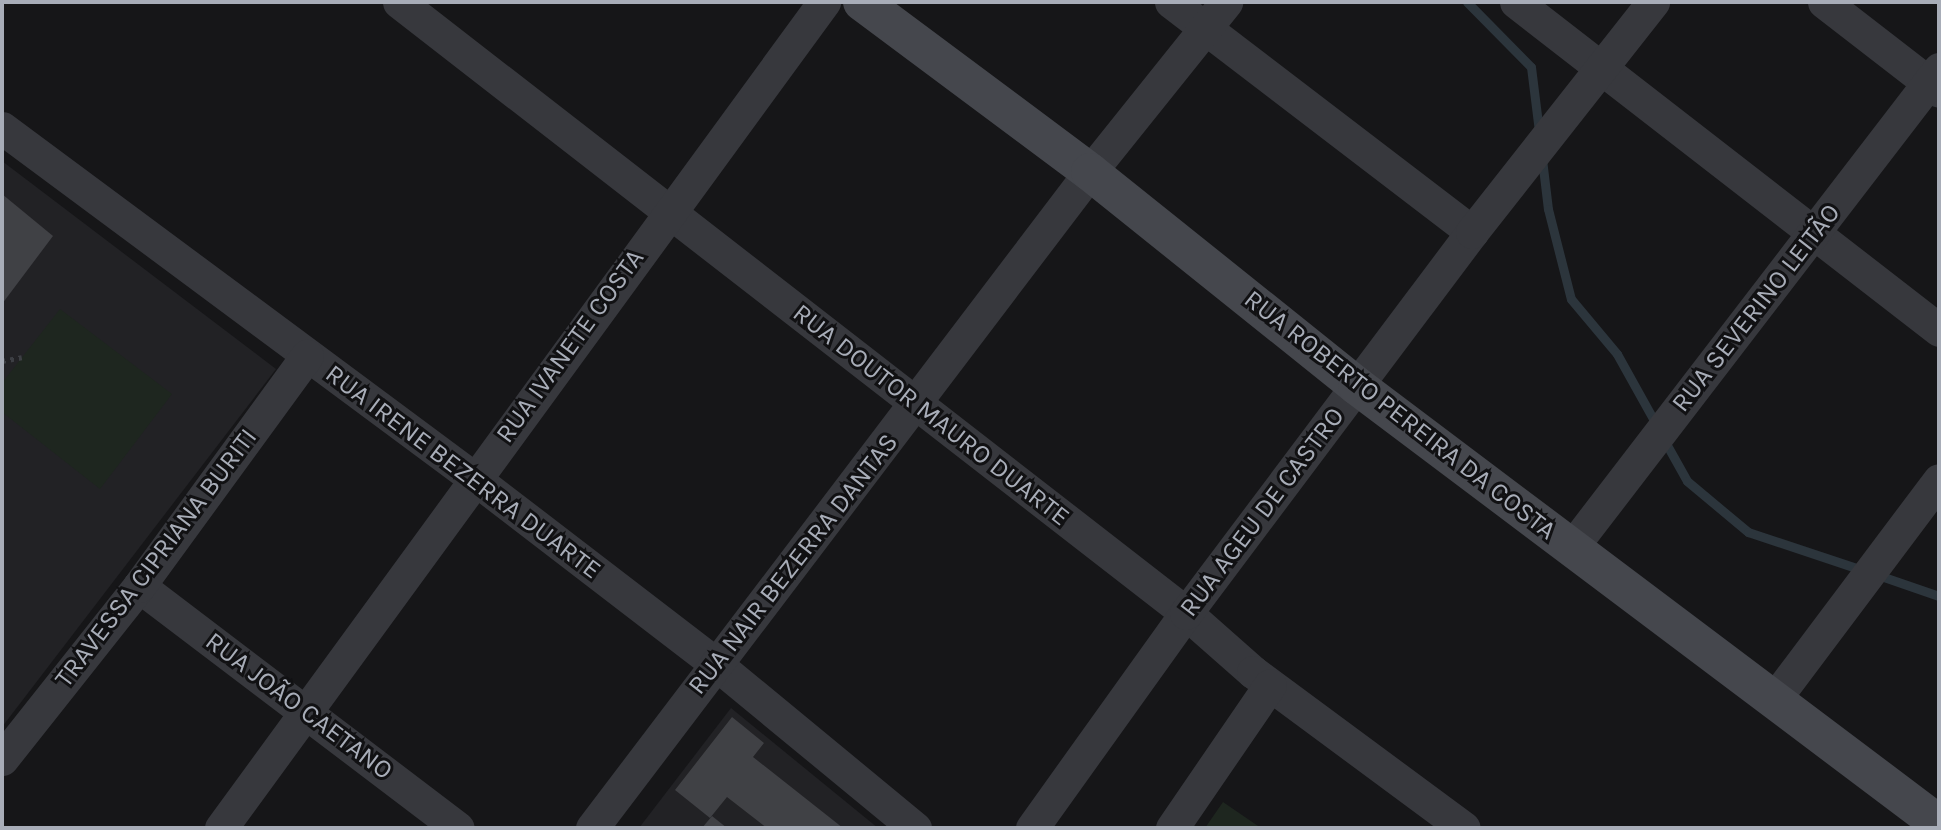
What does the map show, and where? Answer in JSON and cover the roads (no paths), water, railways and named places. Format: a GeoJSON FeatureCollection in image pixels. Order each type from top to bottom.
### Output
{"type":"FeatureCollection","features":[{"type":"Feature","properties":{"kind":"street","name":"RUA DOUTOR MAURO DUARTE"},"geometry":{"type":"LineString","coordinates":[[399,2],[1185,613],[1270,685],[1464,828]]}},
{"type":"Feature","properties":{"kind":"street","name":"RUA IVANETE COSTA"},"geometry":{"type":"LineString","coordinates":[[221,828],[668,209],[824,2]]}},
{"type":"Feature","properties":{"kind":"street","name":"RUA ROBERTO PEREIRA DA COSTA"},"geometry":{"type":"LineString","coordinates":[[862,2],[1090,172],[1357,386],[1939,824]]}},
{"type":"Feature","properties":{"kind":"street"},"geometry":{"type":"LineString","coordinates":[[1171,2],[1472,232]]}},
{"type":"Feature","properties":{"kind":"street","name":"RUA NAIR BEZERRA DANTAS"},"geometry":{"type":"LineString","coordinates":[[592,828],[917,404],[1090,172],[1226,2]]}},
{"type":"Feature","properties":{"kind":"street"},"geometry":{"type":"LineString","coordinates":[[1516,2],[1939,330]]}},
{"type":"Feature","properties":{"kind":"street","name":"RUA AGEU DE CASTRO"},"geometry":{"type":"LineString","coordinates":[[1032,828],[1185,613],[1472,232],[1653,2]]}},
{"type":"Feature","properties":{"kind":"street"},"geometry":{"type":"LineString","coordinates":[[1824,2],[1936,81]]}},
{"type":"Feature","properties":{"kind":"street","name":"RUA SEVERINO LEITÃO"},"geometry":{"type":"LineString","coordinates":[[1572,547],[1936,81]]}},
{"type":"Feature","properties":{"kind":"street","name":"RUA IRENE BEZERRA DUARTE"},"geometry":{"type":"LineString","coordinates":[[2,128],[475,479],[716,664],[915,828]]}},
{"type":"Feature","properties":{"kind":"street","name":"TRAVESSA CIPRIANA BURITI"},"geometry":{"type":"LineString","coordinates":[[2,759],[139,586],[307,356]]}},
{"type":"Feature","properties":{"kind":"street"},"geometry":{"type":"LineString","coordinates":[[1773,701],[1939,480]]}},
{"type":"Feature","properties":{"kind":"street","name":"RUA JOÃO CAETANO"},"geometry":{"type":"LineString","coordinates":[[139,586],[307,710],[458,828]]}},
{"type":"Feature","properties":{"kind":"street"},"geometry":{"type":"LineString","coordinates":[[1172,828],[1270,685]]}},
{"type":"Feature","properties":{"kind":"waterway"},"geometry":{"type":"LineString","coordinates":[[1467,2],[1531,67],[1539,131]]}},
{"type":"Feature","properties":{"kind":"waterway"},"geometry":{"type":"LineString","coordinates":[[1542,159],[1548,209],[1571,299],[1617,354],[1657,426]]}},
{"type":"Feature","properties":{"kind":"waterway"},"geometry":{"type":"LineString","coordinates":[[1663,438],[1687,481],[1748,532],[1862,570]]}},
{"type":"Feature","properties":{"kind":"waterway"},"geometry":{"type":"LineString","coordinates":[[1875,574],[1939,596]]}}]}
